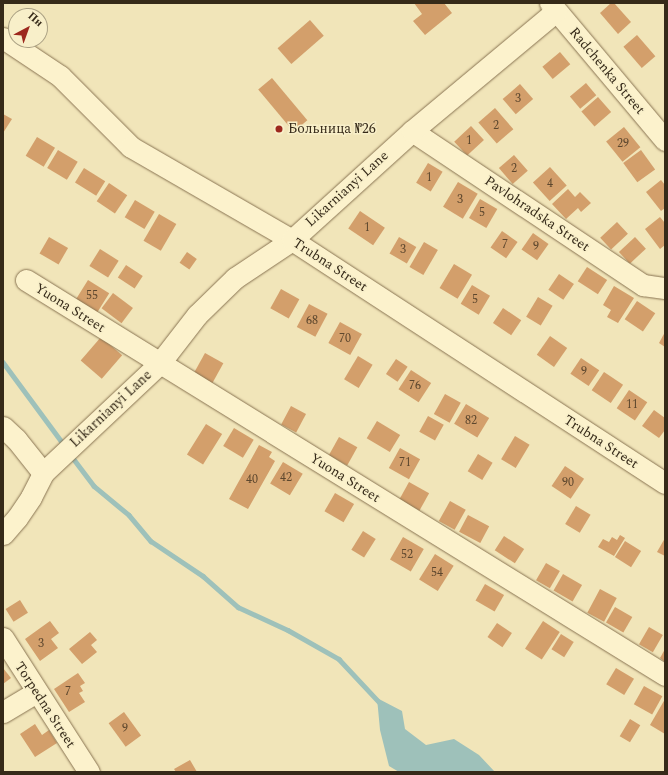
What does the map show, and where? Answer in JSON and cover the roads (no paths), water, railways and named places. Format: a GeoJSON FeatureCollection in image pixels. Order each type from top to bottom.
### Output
{"type":"FeatureCollection","features":[{"type":"Feature","properties":{"kind":"street","name":"Likarnianyi Lane"},"geometry":{"type":"LineString","coordinates":[[3,534],[17,518],[31,497],[43,473],[159,364],[196,315],[235,278],[292,240],[412,131],[553,7]]}},
{"type":"Feature","properties":{"kind":"street","name":"Radchenka Street"},"geometry":{"type":"LineString","coordinates":[[553,7],[665,140]]}},
{"type":"Feature","properties":{"kind":"street","name":"Trubna Street"},"geometry":{"type":"LineString","coordinates":[[3,38],[60,76],[131,147],[292,240],[665,483]]}},
{"type":"Feature","properties":{"kind":"street","name":"Pavlohradska Street"},"geometry":{"type":"LineString","coordinates":[[412,131],[643,285],[665,288]]}},
{"type":"Feature","properties":{"kind":"street","name":"Yuona Street"},"geometry":{"type":"LineString","coordinates":[[26,280],[159,364],[665,675]]}},
{"type":"Feature","properties":{"kind":"street"},"geometry":{"type":"LineString","coordinates":[[3,427],[16,439],[43,473]]}},
{"type":"Feature","properties":{"kind":"street","name":"Torpedna Street"},"geometry":{"type":"LineString","coordinates":[[3,638],[36,692],[89,772]]}},
{"type":"Feature","properties":{"kind":"street"},"geometry":{"type":"LineString","coordinates":[[3,712],[36,692]]}},
{"type":"Feature","properties":{"kind":"water"},"geometry":{"type":"Polygon","coordinates":[[[377,698],[402,711],[405,729],[426,745],[454,739],[479,755],[495,772],[399,772],[389,766],[380,730],[377,698]]]}},
{"type":"Feature","properties":{"kind":"waterway"},"geometry":{"type":"LineString","coordinates":[[3,362],[65,446]]}},
{"type":"Feature","properties":{"kind":"waterway"},"geometry":{"type":"LineString","coordinates":[[70,454],[94,486],[129,515],[151,541],[203,576],[238,607],[288,630],[339,659],[380,703]]}},
{"type":"Feature","properties":{"kind":"place","name":"Больница №26"},"geometry":{"type":"Point","coordinates":[279,129]}}]}
